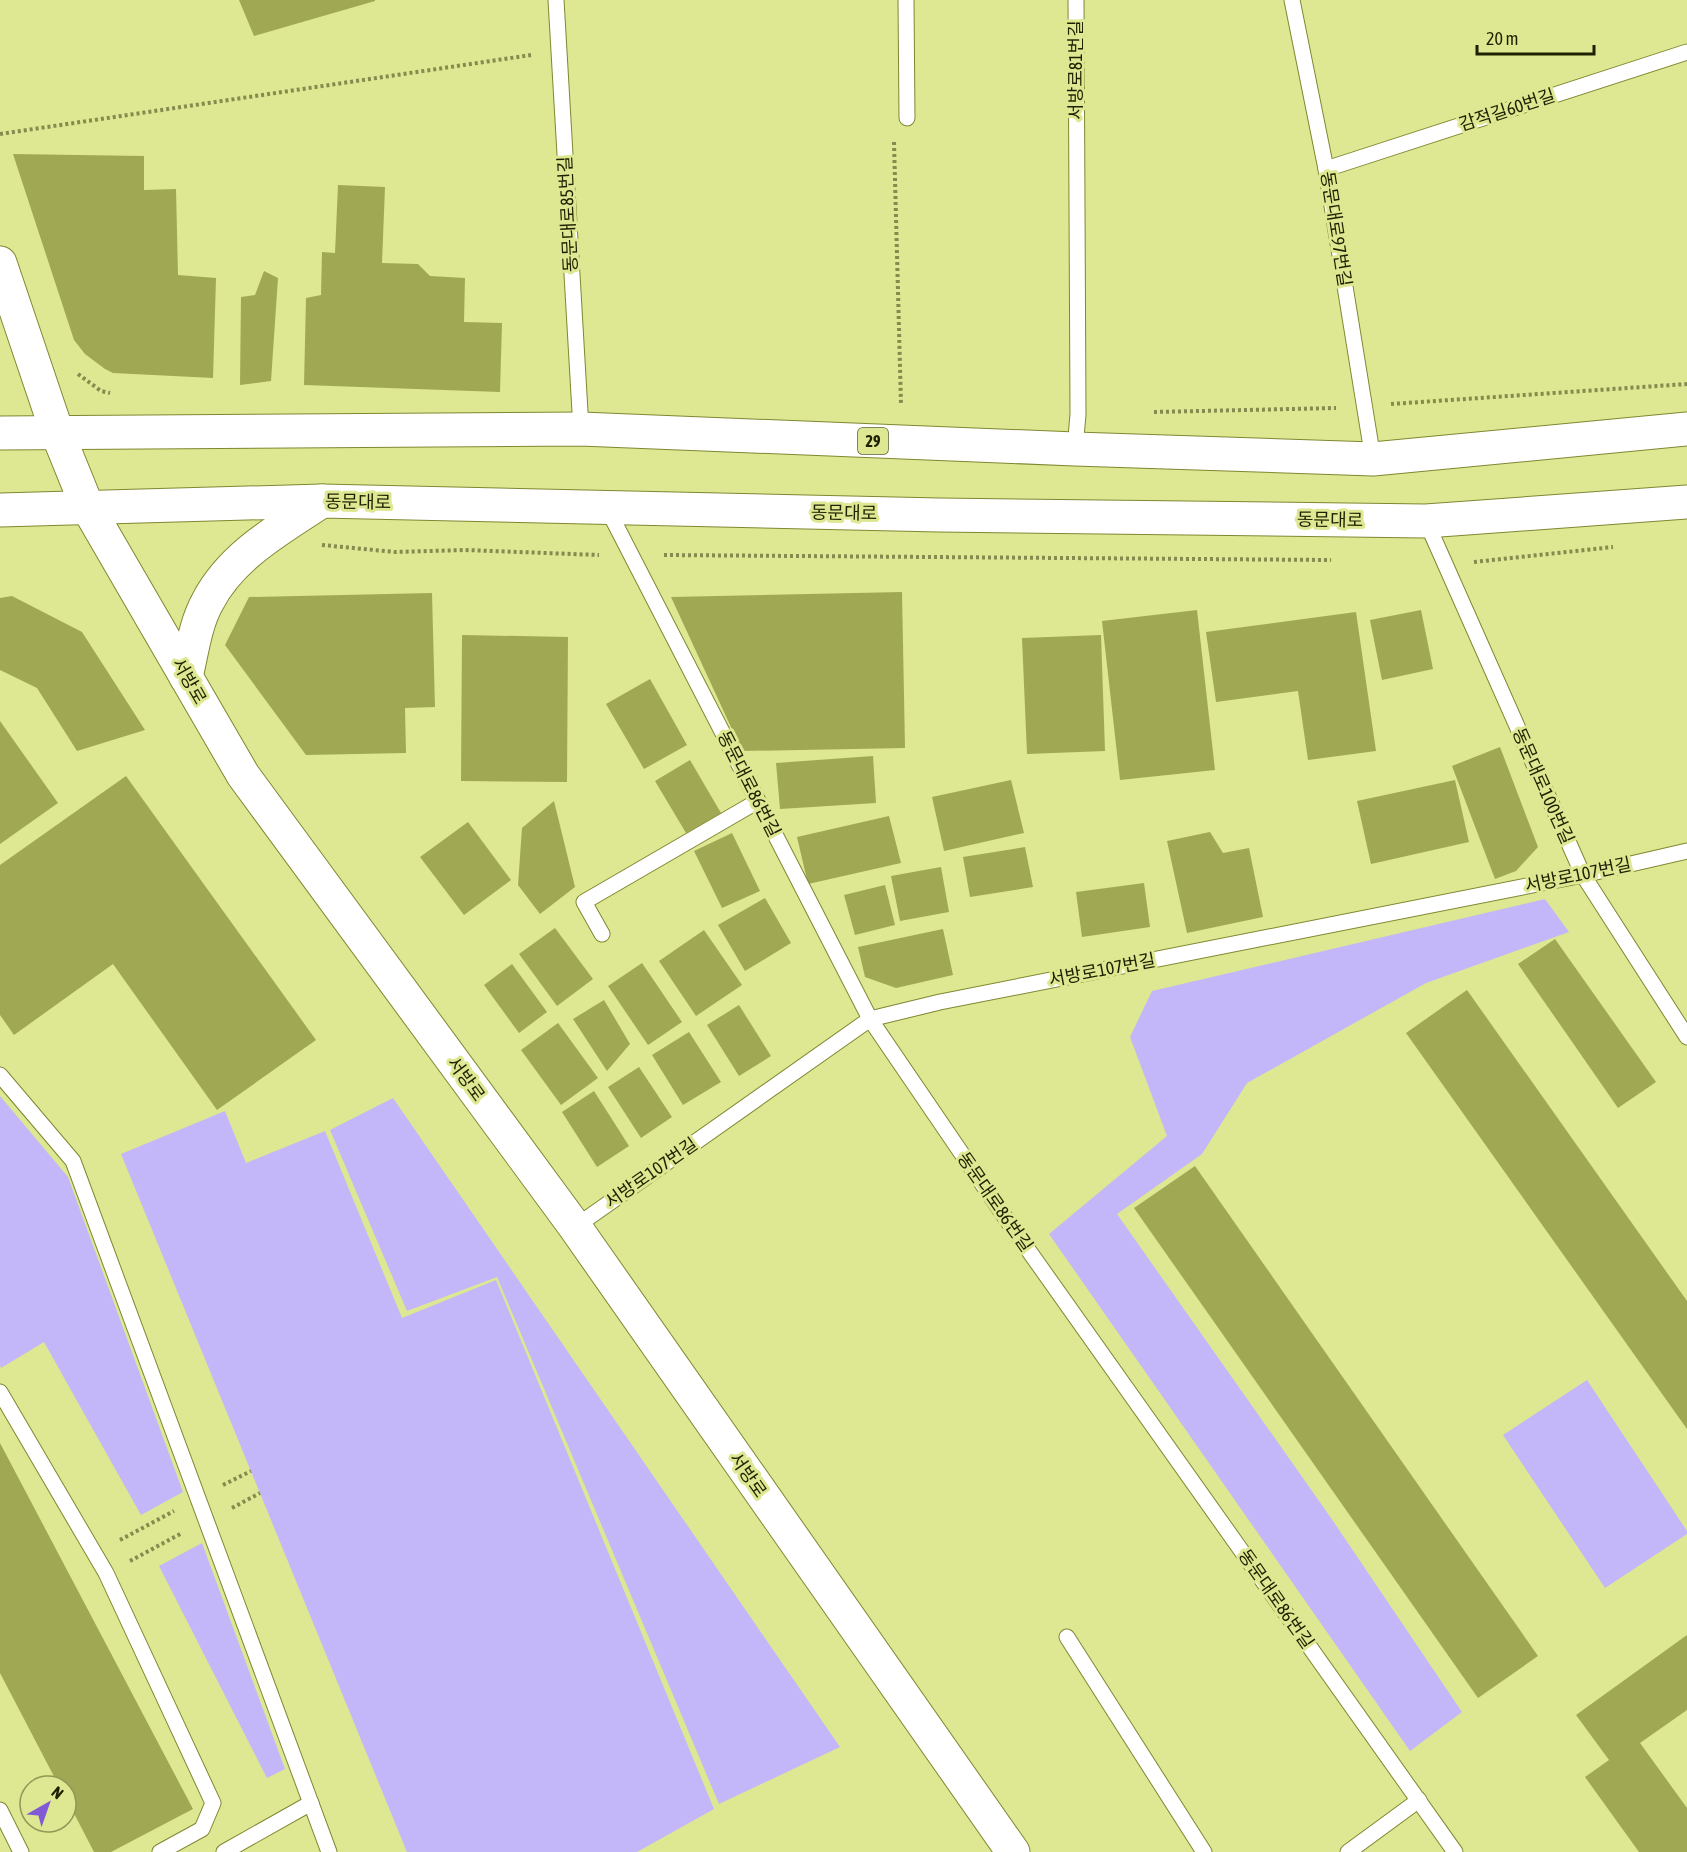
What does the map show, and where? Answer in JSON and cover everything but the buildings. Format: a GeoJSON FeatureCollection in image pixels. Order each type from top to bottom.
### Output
{"type":"FeatureCollection","features":[{"type":"Feature","properties":{"kind":"main road","name":"서방로"},"geometry":{"type":"LineString","coordinates":[[0,263],[57,432],[87,506],[243,775],[575,1227],[1013,1852]]}},
{"type":"Feature","properties":{"kind":"main road","name":"29"},"geometry":{"type":"LineString","coordinates":[[0,433],[581,429],[1372,459],[1687,429]]}},
{"type":"Feature","properties":{"kind":"main road","name":"동문대로"},"geometry":{"type":"LineString","coordinates":[[0,510],[322,501],[927,515],[1426,521],[1687,502]]}},
{"type":"Feature","properties":{"kind":"main road"},"geometry":{"type":"LineString","coordinates":[[186,677],[196,635],[208,601],[228,572],[261,542],[322,501]]}},
{"type":"Feature","properties":{"kind":"lane","name":"동문대로85번길"},"geometry":{"type":"LineString","coordinates":[[556,0],[581,429]]}},
{"type":"Feature","properties":{"kind":"lane"},"geometry":{"type":"LineString","coordinates":[[906,0],[907,118]]}},
{"type":"Feature","properties":{"kind":"lane","name":"서방로81번길"},"geometry":{"type":"LineString","coordinates":[[1075,449],[1078,414],[1076,0]]}},
{"type":"Feature","properties":{"kind":"lane","name":"동문대로97번길"},"geometry":{"type":"LineString","coordinates":[[1292,0],[1326,169],[1372,459]]}},
{"type":"Feature","properties":{"kind":"lane","name":"감적길60번길"},"geometry":{"type":"LineString","coordinates":[[1326,169],[1687,52]]}},
{"type":"Feature","properties":{"kind":"lane","name":"동문대로86번길"},"geometry":{"type":"LineString","coordinates":[[607,508],[870,1019],[1007,1220],[1455,1852]]}},
{"type":"Feature","properties":{"kind":"lane","name":"동문대로100번길"},"geometry":{"type":"LineString","coordinates":[[1426,521],[1582,875],[1687,1037]]}},
{"type":"Feature","properties":{"kind":"lane"},"geometry":{"type":"LineString","coordinates":[[602,934],[584,902],[758,801]]}},
{"type":"Feature","properties":{"kind":"lane","name":"서방로107번길"},"geometry":{"type":"LineString","coordinates":[[575,1227],[870,1019],[940,1002],[1582,875],[1687,851]]}},
{"type":"Feature","properties":{"kind":"lane"},"geometry":{"type":"LineString","coordinates":[[0,1075],[74,1161],[329,1852]]}},
{"type":"Feature","properties":{"kind":"lane"},"geometry":{"type":"LineString","coordinates":[[0,1392],[106,1573],[213,1803],[202,1829],[160,1852]]}},
{"type":"Feature","properties":{"kind":"lane"},"geometry":{"type":"LineString","coordinates":[[1067,1637],[1204,1852]]}},
{"type":"Feature","properties":{"kind":"lane"},"geometry":{"type":"LineString","coordinates":[[1348,1852],[1419,1800]]}},
{"type":"Feature","properties":{"kind":"lane"},"geometry":{"type":"LineString","coordinates":[[224,1852],[311,1803]]}},
{"type":"Feature","properties":{"kind":"lane"},"geometry":{"type":"LineString","coordinates":[[0,1810],[21,1852]]}},
{"type":"Feature","properties":{"kind":"path"},"geometry":{"type":"LineString","coordinates":[[0,134],[559,51]]}},
{"type":"Feature","properties":{"kind":"path"},"geometry":{"type":"LineString","coordinates":[[894,141],[901,404]]}},
{"type":"Feature","properties":{"kind":"path"},"geometry":{"type":"LineString","coordinates":[[1364,406],[1687,384]]}},
{"type":"Feature","properties":{"kind":"path"},"geometry":{"type":"LineString","coordinates":[[317,545],[395,552],[465,550],[560,555],[1341,560]]}},
{"type":"Feature","properties":{"kind":"path"},"geometry":{"type":"LineString","coordinates":[[1444,561],[1475,562],[1616,547]]}},
{"type":"Feature","properties":{"kind":"shaded area"},"geometry":{"type":"Polygon","coordinates":[[[1545,899],[1569,932],[1426,983],[1247,1083],[1202,1154],[1117,1214],[1331,1518],[1462,1712],[1410,1751],[1049,1234],[1167,1136],[1130,1037],[1152,991],[1545,899]]]}},
{"type":"Feature","properties":{"kind":"shaded area"},"geometry":{"type":"Polygon","coordinates":[[[0,1096],[68,1177],[183,1492],[141,1515],[44,1342],[1,1368],[0,1096]]]}},
{"type":"Feature","properties":{"kind":"shaded area"},"geometry":{"type":"Polygon","coordinates":[[[393,1098],[840,1747],[719,1804],[497,1277],[407,1311],[330,1130],[393,1098]]]}},
{"type":"Feature","properties":{"kind":"shaded area"},"geometry":{"type":"Polygon","coordinates":[[[225,1111],[246,1163],[325,1131],[402,1318],[496,1280],[714,1809],[637,1852],[407,1852],[121,1154],[225,1111]]]}},
{"type":"Feature","properties":{"kind":"shaded area"},"geometry":{"type":"Polygon","coordinates":[[[1587,1380],[1687,1531],[1687,1534],[1605,1588],[1503,1435],[1587,1380]]]}},
{"type":"Feature","properties":{"kind":"shaded area"},"geometry":{"type":"Polygon","coordinates":[[[202,1543],[285,1769],[267,1778],[159,1566],[202,1543]]]}}]}
